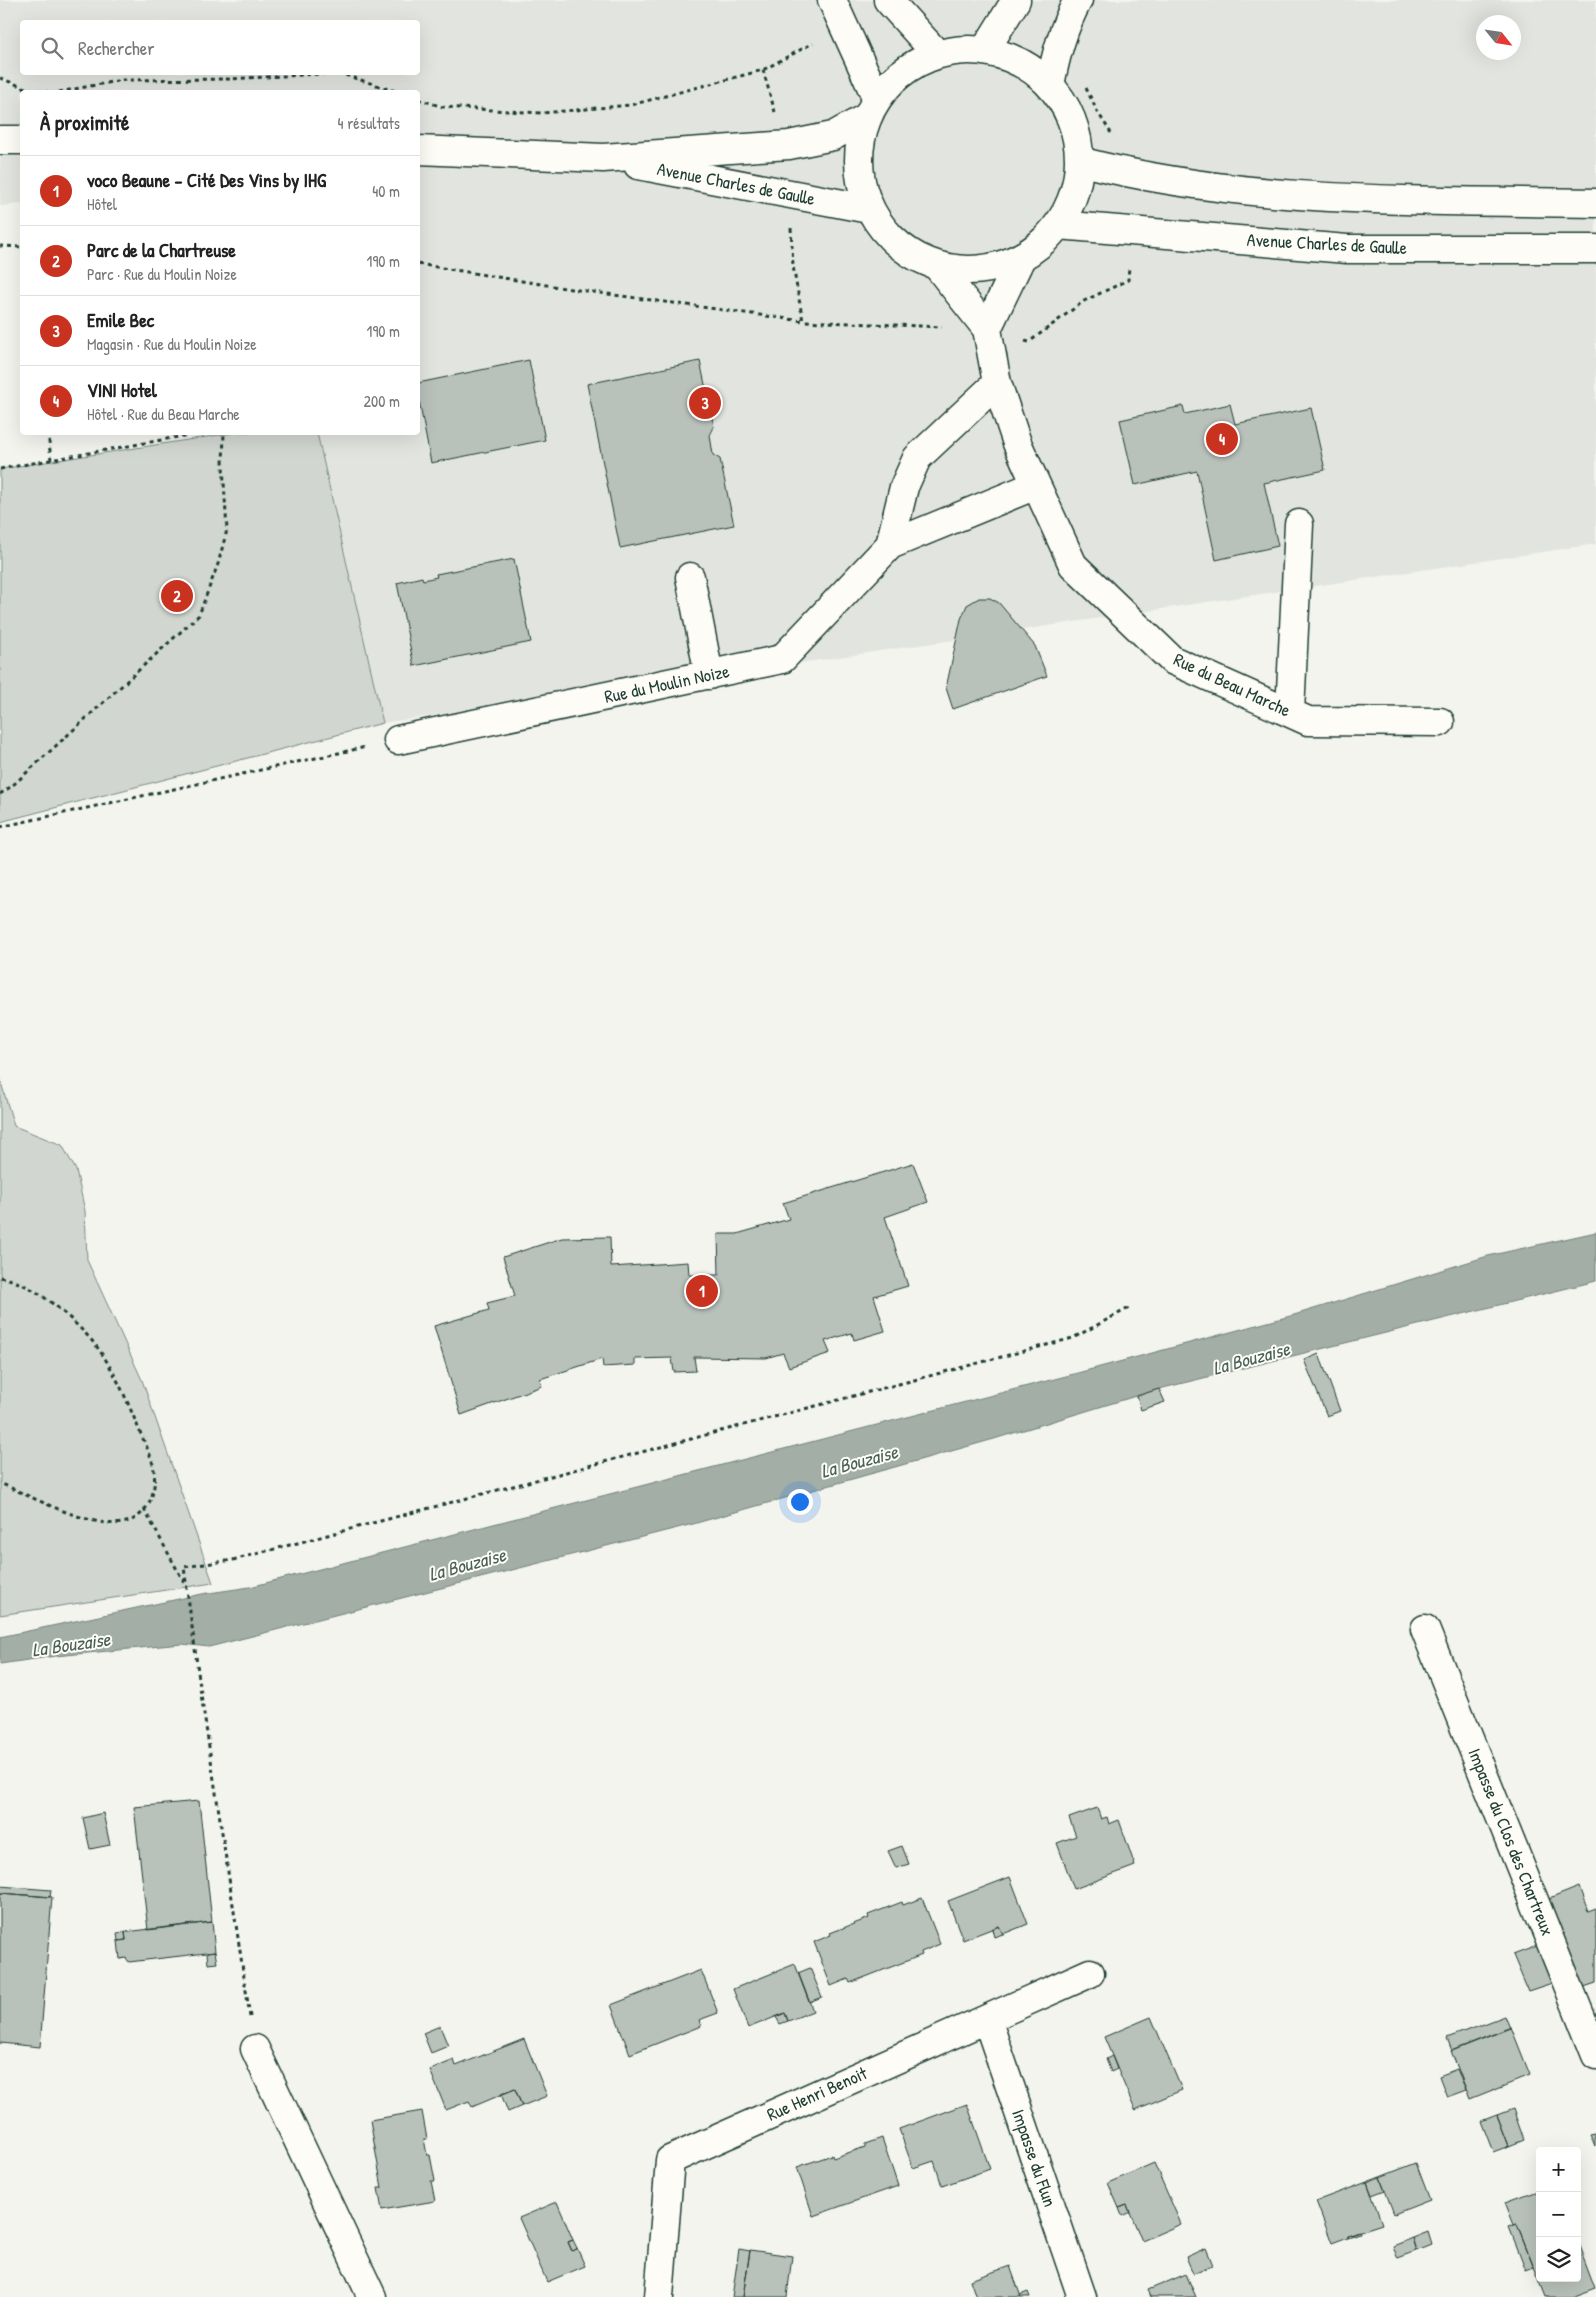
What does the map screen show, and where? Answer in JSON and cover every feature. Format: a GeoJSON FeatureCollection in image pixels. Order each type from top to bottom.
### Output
{"type":"FeatureCollection","features":[{"type":"Feature","properties":{"kind":"street"},"geometry":{"type":"LineString","coordinates":[[832,0],[844,26],[872,108]]}},
{"type":"Feature","properties":{"kind":"street"},"geometry":{"type":"LineString","coordinates":[[888,0],[937,54]]}},
{"type":"Feature","properties":{"kind":"street"},"geometry":{"type":"LineString","coordinates":[[984,50],[1016,0]]}},
{"type":"Feature","properties":{"kind":"street"},"geometry":{"type":"LineString","coordinates":[[1050,85],[1057,48],[1065,23],[1078,0]]}},
{"type":"Feature","properties":{"kind":"street","name":"Avenue Charles de Gaulle"},"geometry":{"type":"LineString","coordinates":[[420,150],[603,158],[789,145],[834,136],[872,108],[893,80],[913,64],[937,54],[960,50],[984,50],[1009,57],[1024,65],[1050,85],[1066,108],[1076,134],[1079,161],[1074,195],[1058,225],[1041,244],[1021,258],[994,268],[966,271],[938,267],[910,255],[886,235],[869,209],[859,180],[859,148],[872,108]]}},
{"type":"Feature","properties":{"kind":"street"},"geometry":{"type":"LineString","coordinates":[[0,140],[20,140]]}},
{"type":"Feature","properties":{"kind":"street","name":"Avenue Charles de Gaulle"},"geometry":{"type":"LineString","coordinates":[[603,158],[869,209]]}},
{"type":"Feature","properties":{"kind":"street"},"geometry":{"type":"LineString","coordinates":[[1079,161],[1138,176],[1323,199],[1596,204]]}},
{"type":"Feature","properties":{"kind":"street","name":"Avenue Charles de Gaulle"},"geometry":{"type":"LineString","coordinates":[[1058,225],[1347,249],[1596,249]]}},
{"type":"Feature","properties":{"kind":"street"},"geometry":{"type":"LineString","coordinates":[[987,329],[1021,258]]}},
{"type":"Feature","properties":{"kind":"street"},"geometry":{"type":"LineString","coordinates":[[938,267],[987,329],[997,383]]}},
{"type":"Feature","properties":{"kind":"street","name":"Rue du Beau Marche"},"geometry":{"type":"LineString","coordinates":[[997,383],[1017,443],[1073,565],[1172,660],[1308,721],[1440,722]]}},
{"type":"Feature","properties":{"kind":"street","name":"Rue du Moulin Noize"},"geometry":{"type":"LineString","coordinates":[[890,545],[904,487],[917,458],[997,383]]}},
{"type":"Feature","properties":{"kind":"street","name":"Rue du Moulin Noize"},"geometry":{"type":"LineString","coordinates":[[398,740],[782,659],[890,545],[1036,485]]}},
{"type":"Feature","properties":{"kind":"street"},"geometry":{"type":"LineString","coordinates":[[1290,712],[1299,524]]}},
{"type":"Feature","properties":{"kind":"street"},"geometry":{"type":"LineString","coordinates":[[690,577],[709,675]]}},
{"type":"Feature","properties":{"kind":"street","name":"Impasse du Clos des Chartreux"},"geometry":{"type":"LineString","coordinates":[[1425,1629],[1596,2055]]}},
{"type":"Feature","properties":{"kind":"street","name":"Rue Henri Benoit"},"geometry":{"type":"LineString","coordinates":[[660,2297],[670,2160],[1090,1973]]}},
{"type":"Feature","properties":{"kind":"street","name":"Impasse du Flun"},"geometry":{"type":"LineString","coordinates":[[987,2019],[1082,2297]]}},
{"type":"Feature","properties":{"kind":"street"},"geometry":{"type":"LineString","coordinates":[[255,2049],[372,2297]]}},
{"type":"Feature","properties":{"kind":"path"},"geometry":{"type":"LineString","coordinates":[[420,100],[442,107],[542,113],[631,106],[763,70],[844,26]]}},
{"type":"Feature","properties":{"kind":"path"},"geometry":{"type":"LineString","coordinates":[[70,90],[122,80],[228,79],[291,75]]}},
{"type":"Feature","properties":{"kind":"path"},"geometry":{"type":"LineString","coordinates":[[348,75],[392,90]]}},
{"type":"Feature","properties":{"kind":"path"},"geometry":{"type":"LineString","coordinates":[[0,78],[24,88],[36,90]]}},
{"type":"Feature","properties":{"kind":"path"},"geometry":{"type":"LineString","coordinates":[[1086,81],[1086,89],[1112,135]]}},
{"type":"Feature","properties":{"kind":"path"},"geometry":{"type":"LineString","coordinates":[[0,246],[20,247]]}},
{"type":"Feature","properties":{"kind":"path"},"geometry":{"type":"LineString","coordinates":[[420,264],[571,289],[803,321],[987,329],[1029,342],[1084,301],[1128,280]]}},
{"type":"Feature","properties":{"kind":"path"},"geometry":{"type":"LineString","coordinates":[[48,435],[51,460]]}},
{"type":"Feature","properties":{"kind":"path"},"geometry":{"type":"LineString","coordinates":[[0,469],[189,435]]}},
{"type":"Feature","properties":{"kind":"path"},"geometry":{"type":"LineString","coordinates":[[0,794],[12,786],[199,615],[218,564],[227,530],[223,466],[224,435]]}},
{"type":"Feature","properties":{"kind":"path"},"geometry":{"type":"LineString","coordinates":[[0,826],[398,740]]}},
{"type":"Feature","properties":{"kind":"path"},"geometry":{"type":"LineString","coordinates":[[0,1277],[27,1285],[57,1308],[83,1330],[106,1361],[126,1399],[154,1470],[154,1494],[149,1506],[137,1516],[122,1523],[96,1521],[73,1514],[0,1483]]}},
{"type":"Feature","properties":{"kind":"path"},"geometry":{"type":"LineString","coordinates":[[255,2049],[201,1694],[184,1567],[234,1560],[1073,1338],[1129,1308]]}},
{"type":"Feature","properties":{"kind":"path"},"geometry":{"type":"LineString","coordinates":[[144,1510],[188,1590]]}},
{"type":"Feature","properties":{"kind":"shaded area"},"geometry":{"type":"Polygon","coordinates":[[[0,0],[1596,0],[1596,544],[807,662],[383,723],[317,435],[420,435],[420,90],[20,90],[20,204],[0,206],[0,0]]]}},
{"type":"Feature","properties":{"kind":"shaded area"},"geometry":{"type":"Polygon","coordinates":[[[220,435],[317,435],[383,723],[0,822],[0,469],[220,435]]]}},
{"type":"Feature","properties":{"kind":"shaded area"},"geometry":{"type":"Polygon","coordinates":[[[0,1079],[14,1126],[62,1145],[76,1170],[85,1211],[87,1260],[142,1380],[213,1583],[0,1615],[0,1079]]]}},
{"type":"Feature","properties":{"kind":"water","name":"La Bouzaise"},"geometry":{"type":"Polygon","coordinates":[[[1596,1232],[1596,1281],[1159,1389],[994,1439],[693,1524],[209,1647],[182,1644],[56,1656],[0,1664],[0,1637],[202,1594],[250,1587],[1070,1375],[1294,1315],[1488,1256],[1596,1232]]]}},
{"type":"Feature","properties":{"kind":"building"},"geometry":{"type":"Polygon","coordinates":[[[529,360],[545,440],[431,463],[420,405],[420,383],[529,360]]]}},
{"type":"Feature","properties":{"kind":"building"},"geometry":{"type":"Polygon","coordinates":[[[700,361],[714,427],[710,435],[713,455],[720,459],[734,525],[620,548],[587,384],[700,361]]]}},
{"type":"Feature","properties":{"kind":"building"},"geometry":{"type":"Polygon","coordinates":[[[1230,404],[1235,424],[1311,408],[1325,470],[1264,483],[1278,546],[1216,560],[1197,471],[1135,485],[1120,420],[1183,406],[1185,414],[1230,404]]]}},
{"type":"Feature","properties":{"kind":"building"},"geometry":{"type":"Polygon","coordinates":[[[514,559],[531,642],[414,666],[397,583],[422,577],[423,580],[437,577],[436,574],[514,559]]]}},
{"type":"Feature","properties":{"kind":"building"},"geometry":{"type":"Polygon","coordinates":[[[979,598],[990,598],[999,603],[1035,646],[1047,676],[953,709],[946,688],[961,619],[967,605],[979,598]]]}},
{"type":"Feature","properties":{"kind":"building"},"geometry":{"type":"Polygon","coordinates":[[[913,1163],[928,1202],[885,1217],[908,1286],[874,1296],[885,1331],[854,1340],[852,1333],[825,1341],[830,1353],[789,1367],[783,1353],[766,1358],[694,1357],[696,1371],[674,1372],[672,1358],[635,1359],[635,1365],[603,1367],[602,1359],[540,1379],[542,1386],[461,1415],[434,1326],[489,1310],[487,1303],[515,1296],[503,1257],[562,1238],[610,1237],[611,1267],[688,1262],[689,1275],[719,1275],[718,1234],[737,1234],[789,1219],[783,1203],[913,1163]]]}},
{"type":"Feature","properties":{"kind":"building"},"geometry":{"type":"Polygon","coordinates":[[[1319,1354],[1340,1411],[1327,1416],[1304,1360],[1319,1354]]]}},
{"type":"Feature","properties":{"kind":"building"},"geometry":{"type":"Polygon","coordinates":[[[1159,1389],[1165,1402],[1141,1410],[1137,1396],[1159,1389]]]}},
{"type":"Feature","properties":{"kind":"building"},"geometry":{"type":"Polygon","coordinates":[[[199,1801],[212,1922],[148,1930],[134,1807],[199,1801]]]}},
{"type":"Feature","properties":{"kind":"building"},"geometry":{"type":"Polygon","coordinates":[[[1097,1808],[1101,1819],[1107,1817],[1109,1824],[1119,1820],[1135,1866],[1074,1889],[1057,1843],[1076,1836],[1069,1818],[1097,1808]]]}},
{"type":"Feature","properties":{"kind":"building"},"geometry":{"type":"Polygon","coordinates":[[[103,1813],[110,1845],[90,1849],[83,1818],[103,1813]]]}},
{"type":"Feature","properties":{"kind":"building"},"geometry":{"type":"Polygon","coordinates":[[[902,1846],[909,1864],[896,1868],[888,1851],[902,1846]]]}},
{"type":"Feature","properties":{"kind":"building"},"geometry":{"type":"Polygon","coordinates":[[[1010,1877],[1028,1924],[1003,1934],[999,1926],[963,1940],[948,1901],[1010,1877]]]}},
{"type":"Feature","properties":{"kind":"building"},"geometry":{"type":"Polygon","coordinates":[[[0,1886],[51,1890],[50,1897],[0,1893],[0,1886]]]}},
{"type":"Feature","properties":{"kind":"building"},"geometry":{"type":"Polygon","coordinates":[[[1579,1887],[1588,1911],[1596,1908],[1596,1983],[1584,1987],[1549,1899],[1579,1887]]]}},
{"type":"Feature","properties":{"kind":"building"},"geometry":{"type":"Polygon","coordinates":[[[0,1893],[52,1897],[40,2047],[0,2043],[0,1893]]]}},
{"type":"Feature","properties":{"kind":"building"},"geometry":{"type":"Polygon","coordinates":[[[922,1898],[940,1944],[921,1952],[922,1955],[850,1983],[848,1979],[831,1986],[814,1942],[831,1935],[830,1933],[869,1918],[868,1915],[902,1902],[903,1905],[922,1898]]]}},
{"type":"Feature","properties":{"kind":"building"},"geometry":{"type":"Polygon","coordinates":[[[212,1922],[215,1952],[129,1962],[126,1958],[120,1959],[118,1941],[126,1940],[125,1932],[212,1922]]]}},
{"type":"Feature","properties":{"kind":"building"},"geometry":{"type":"Polygon","coordinates":[[[999,1926],[1003,1934],[994,1937],[992,1929],[999,1926]]]}},
{"type":"Feature","properties":{"kind":"building"},"geometry":{"type":"Polygon","coordinates":[[[125,1932],[126,1940],[118,1941],[117,1933],[125,1932]]]}},
{"type":"Feature","properties":{"kind":"building"},"geometry":{"type":"Polygon","coordinates":[[[1537,1946],[1552,1983],[1528,1991],[1513,1955],[1537,1946]]]}},
{"type":"Feature","properties":{"kind":"building"},"geometry":{"type":"Polygon","coordinates":[[[215,1952],[217,1963],[208,1964],[207,1953],[215,1952]]]}},
{"type":"Feature","properties":{"kind":"building"},"geometry":{"type":"Polygon","coordinates":[[[795,1964],[813,2011],[788,2021],[785,2013],[748,2028],[733,1989],[795,1964]]]}},
{"type":"Feature","properties":{"kind":"building"},"geometry":{"type":"Polygon","coordinates":[[[810,1968],[822,1997],[809,2002],[798,1973],[810,1968]]]}},
{"type":"Feature","properties":{"kind":"building"},"geometry":{"type":"Polygon","coordinates":[[[701,1970],[718,2013],[699,2020],[701,2026],[630,2054],[611,2005],[701,1970]]]}},
{"type":"Feature","properties":{"kind":"building"},"geometry":{"type":"Polygon","coordinates":[[[785,2013],[788,2021],[780,2024],[776,2017],[785,2013]]]}},
{"type":"Feature","properties":{"kind":"building"},"geometry":{"type":"Polygon","coordinates":[[[1505,2016],[1510,2028],[1452,2051],[1447,2038],[1505,2016]]]}},
{"type":"Feature","properties":{"kind":"building"},"geometry":{"type":"Polygon","coordinates":[[[1151,2017],[1182,2090],[1135,2110],[1104,2037],[1151,2017]]]}},
{"type":"Feature","properties":{"kind":"building"},"geometry":{"type":"Polygon","coordinates":[[[440,2026],[448,2046],[431,2053],[423,2033],[440,2026]]]}},
{"type":"Feature","properties":{"kind":"building"},"geometry":{"type":"Polygon","coordinates":[[[1511,2027],[1530,2075],[1470,2099],[1451,2051],[1511,2027]]]}},
{"type":"Feature","properties":{"kind":"building"},"geometry":{"type":"Polygon","coordinates":[[[524,2039],[547,2096],[522,2106],[515,2089],[472,2107],[469,2101],[446,2110],[430,2070],[454,2060],[456,2066],[524,2039]]]}},
{"type":"Feature","properties":{"kind":"building"},"geometry":{"type":"Polygon","coordinates":[[[1112,2056],[1117,2069],[1111,2072],[1106,2059],[1112,2056]]]}},
{"type":"Feature","properties":{"kind":"building"},"geometry":{"type":"Polygon","coordinates":[[[1457,2069],[1466,2090],[1447,2097],[1439,2076],[1457,2069]]]}},
{"type":"Feature","properties":{"kind":"building"},"geometry":{"type":"Polygon","coordinates":[[[515,2089],[522,2106],[508,2112],[501,2094],[515,2089]]]}},
{"type":"Feature","properties":{"kind":"building"},"geometry":{"type":"Polygon","coordinates":[[[967,2104],[990,2169],[942,2186],[934,2161],[913,2168],[899,2129],[967,2104]]]}},
{"type":"Feature","properties":{"kind":"building"},"geometry":{"type":"Polygon","coordinates":[[[1513,2109],[1524,2140],[1509,2146],[1497,2115],[1513,2109]]]}},
{"type":"Feature","properties":{"kind":"building"},"geometry":{"type":"Polygon","coordinates":[[[422,2111],[427,2139],[424,2139],[427,2155],[430,2155],[435,2181],[431,2181],[435,2201],[382,2210],[378,2188],[382,2188],[370,2120],[422,2111]]]}},
{"type":"Feature","properties":{"kind":"building"},"geometry":{"type":"Polygon","coordinates":[[[1497,2115],[1509,2146],[1493,2152],[1481,2121],[1497,2115]]]}},
{"type":"Feature","properties":{"kind":"building"},"geometry":{"type":"Polygon","coordinates":[[[1596,2134],[1596,2147],[1591,2135],[1596,2134]]]}},
{"type":"Feature","properties":{"kind":"building"},"geometry":{"type":"Polygon","coordinates":[[[882,2138],[898,2186],[813,2216],[797,2167],[832,2155],[833,2158],[865,2147],[865,2144],[882,2138]]]}},
{"type":"Feature","properties":{"kind":"building"},"geometry":{"type":"Polygon","coordinates":[[[1154,2163],[1181,2224],[1142,2241],[1127,2205],[1119,2208],[1108,2183],[1154,2163]]]}},
{"type":"Feature","properties":{"kind":"building"},"geometry":{"type":"Polygon","coordinates":[[[1416,2163],[1430,2200],[1394,2214],[1380,2177],[1416,2163]]]}},
{"type":"Feature","properties":{"kind":"building"},"geometry":{"type":"Polygon","coordinates":[[[1380,2177],[1385,2190],[1372,2195],[1367,2182],[1380,2177]]]}},
{"type":"Feature","properties":{"kind":"building"},"geometry":{"type":"Polygon","coordinates":[[[1367,2182],[1382,2224],[1348,2235],[1348,2237],[1332,2243],[1316,2201],[1367,2182]]]}},
{"type":"Feature","properties":{"kind":"building"},"geometry":{"type":"Polygon","coordinates":[[[1536,2190],[1536,2272],[1517,2224],[1514,2225],[1505,2202],[1536,2190]]]}},
{"type":"Feature","properties":{"kind":"building"},"geometry":{"type":"Polygon","coordinates":[[[557,2202],[573,2240],[568,2242],[572,2251],[577,2248],[585,2266],[547,2282],[519,2218],[557,2202]]]}},
{"type":"Feature","properties":{"kind":"building"},"geometry":{"type":"Polygon","coordinates":[[[1127,2205],[1130,2212],[1122,2216],[1119,2208],[1127,2205]]]}},
{"type":"Feature","properties":{"kind":"building"},"geometry":{"type":"Polygon","coordinates":[[[1517,2224],[1534,2267],[1526,2270],[1509,2227],[1517,2224]]]}},
{"type":"Feature","properties":{"kind":"building"},"geometry":{"type":"Polygon","coordinates":[[[1359,2231],[1360,2233],[1348,2237],[1348,2235],[1359,2231]]]}},
{"type":"Feature","properties":{"kind":"building"},"geometry":{"type":"Polygon","coordinates":[[[1428,2232],[1432,2245],[1417,2251],[1413,2238],[1428,2232]]]}},
{"type":"Feature","properties":{"kind":"building"},"geometry":{"type":"Polygon","coordinates":[[[1413,2238],[1417,2251],[1398,2258],[1393,2246],[1413,2238]]]}},
{"type":"Feature","properties":{"kind":"building"},"geometry":{"type":"Polygon","coordinates":[[[573,2240],[577,2248],[572,2251],[568,2242],[573,2240]]]}},
{"type":"Feature","properties":{"kind":"building"},"geometry":{"type":"Polygon","coordinates":[[[1206,2248],[1213,2265],[1193,2273],[1186,2257],[1206,2248]]]}},
{"type":"Feature","properties":{"kind":"building"},"geometry":{"type":"Polygon","coordinates":[[[739,2249],[750,2251],[743,2297],[732,2297],[739,2249]]]}},
{"type":"Feature","properties":{"kind":"building"},"geometry":{"type":"Polygon","coordinates":[[[1581,2249],[1596,2288],[1572,2297],[1546,2297],[1540,2282],[1581,2282],[1581,2249]]]}},
{"type":"Feature","properties":{"kind":"building"},"geometry":{"type":"Polygon","coordinates":[[[750,2250],[792,2256],[787,2297],[743,2297],[750,2250]]]}},
{"type":"Feature","properties":{"kind":"building"},"geometry":{"type":"Polygon","coordinates":[[[1010,2266],[1021,2297],[976,2297],[970,2280],[1010,2266]]]}},
{"type":"Feature","properties":{"kind":"building"},"geometry":{"type":"Polygon","coordinates":[[[1186,2274],[1196,2297],[1151,2297],[1148,2290],[1186,2274]]]}},
{"type":"Feature","properties":{"kind":"building"},"geometry":{"type":"Polygon","coordinates":[[[1028,2292],[1030,2297],[1021,2297],[1020,2295],[1028,2292]]]}},
{"type":"Feature","properties":{"kind":"place","name":"Emile Bec"},"geometry":{"type":"Point","coordinates":[705,403]}},
{"type":"Feature","properties":{"kind":"place","name":"VINI Hotel"},"geometry":{"type":"Point","coordinates":[1222,439]}},
{"type":"Feature","properties":{"kind":"place","name":"Parc de la Chartreuse"},"geometry":{"type":"Point","coordinates":[177,596]}},
{"type":"Feature","properties":{"kind":"place","name":"voco Beaune – Cité Des Vins by IHG"},"geometry":{"type":"Point","coordinates":[702,1291]}}]}
